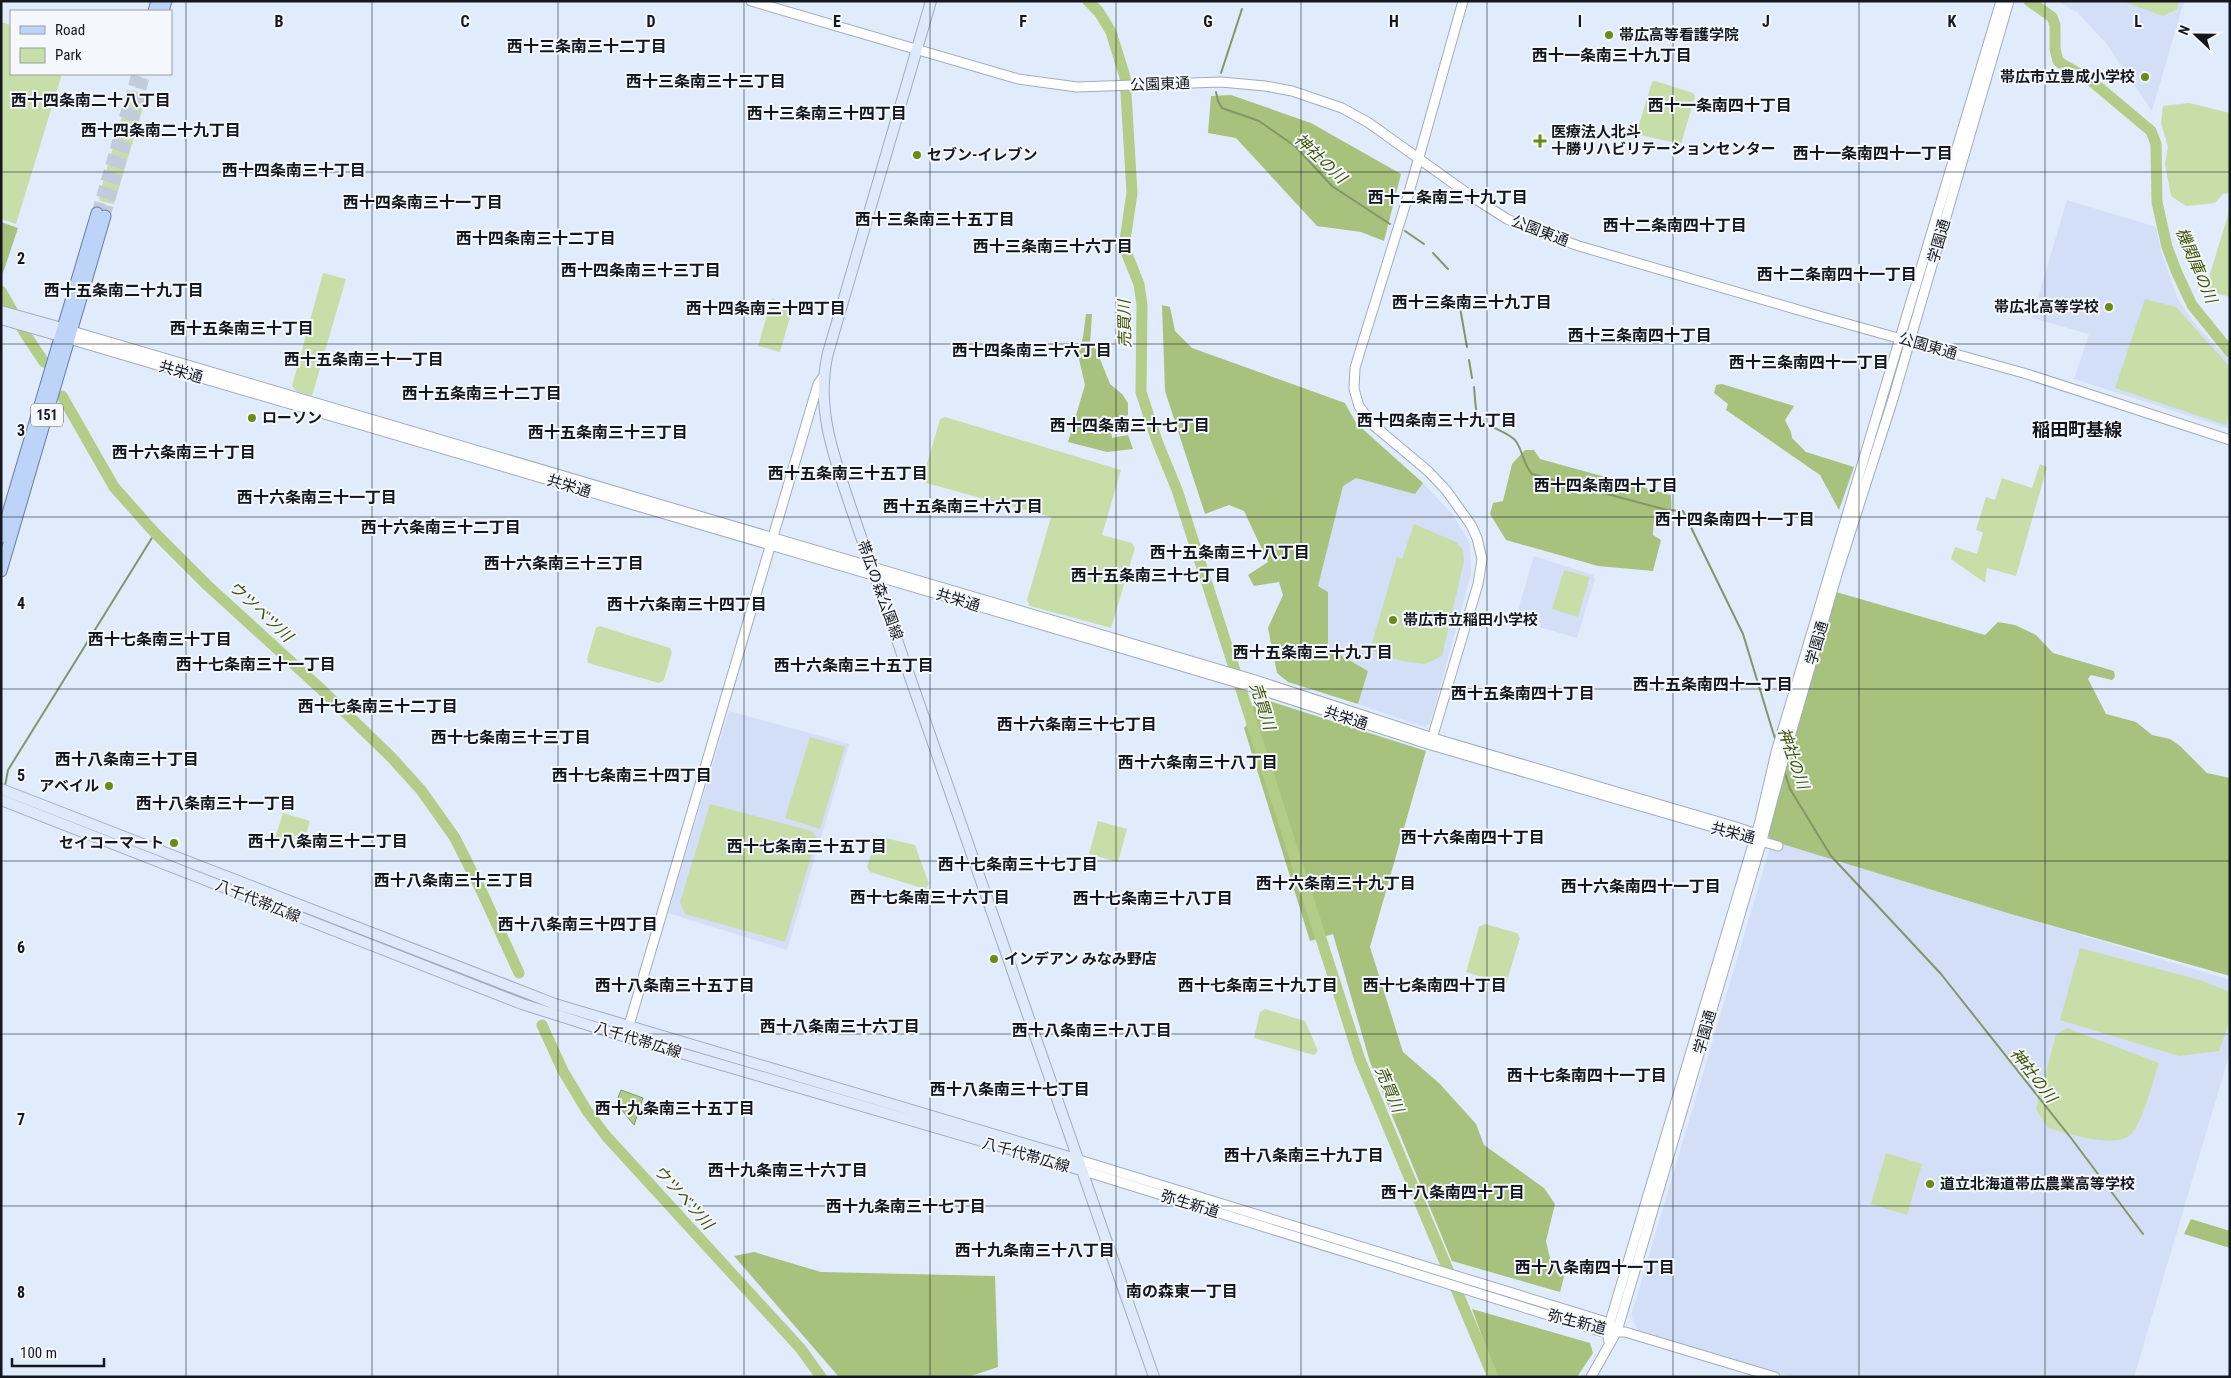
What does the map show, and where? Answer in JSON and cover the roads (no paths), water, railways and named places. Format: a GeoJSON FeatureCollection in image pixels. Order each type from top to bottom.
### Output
{"type":"FeatureCollection","features":[{"type":"Feature","properties":{"kind":"main road","name":"帯広の森公園線"},"geometry":{"type":"LineString","coordinates":[[931,1],[835,328],[823,377],[825,414],[833,455],[1081,1170]]}},
{"type":"Feature","properties":{"kind":"main road","name":"151"},"geometry":{"type":"LineString","coordinates":[[1,571],[66,334],[101,215]]}},
{"type":"Feature","properties":{"kind":"main road"},"geometry":{"type":"LineString","coordinates":[[3,315],[23,317],[66,334]]}},
{"type":"Feature","properties":{"kind":"main road"},"geometry":{"type":"LineString","coordinates":[[3,315],[29,327],[66,334]]}},
{"type":"Feature","properties":{"kind":"main road","name":"151"},"geometry":{"type":"LineString","coordinates":[[1,538],[66,334]]}},
{"type":"Feature","properties":{"kind":"main road","name":"八千代帯広線"},"geometry":{"type":"LineString","coordinates":[[1,789],[522,993],[627,1032],[1081,1170],[1154,1377]]}},
{"type":"Feature","properties":{"kind":"main road","name":"八千代帯広線"},"geometry":{"type":"LineString","coordinates":[[1,800],[522,1004],[1076,1159]]}},
{"type":"Feature","properties":{"kind":"street","name":"公園東通"},"geometry":{"type":"LineString","coordinates":[[751,1],[1018,79],[1053,85],[1109,87],[1221,82],[1265,86],[1292,91],[1342,108],[1369,123],[1494,211],[1533,230],[1686,277],[2027,374],[2230,440]]}},
{"type":"Feature","properties":{"kind":"street"},"geometry":{"type":"LineString","coordinates":[[1432,741],[1478,584],[1482,559],[1480,547],[1471,525],[1446,490],[1428,471],[1372,424],[1359,406],[1354,389],[1356,368],[1361,348],[1408,196],[1463,1]]}},
{"type":"Feature","properties":{"kind":"street","name":"学園通"},"geometry":{"type":"LineString","coordinates":[[1757,838],[1776,752],[2001,1]]}},
{"type":"Feature","properties":{"kind":"street","name":"学園通"},"geometry":{"type":"LineString","coordinates":[[1591,1377],[1600,1363],[1609,1342],[1611,1329],[1757,838],[1793,726],[1838,571],[1876,458],[2009,2]]}},
{"type":"Feature","properties":{"kind":"street","name":"共栄通"},"geometry":{"type":"LineString","coordinates":[[66,334],[1254,684],[1432,741],[1757,838],[1778,846]]}},
{"type":"Feature","properties":{"kind":"street"},"geometry":{"type":"LineString","coordinates":[[627,1032],[818,384],[823,377]]}},
{"type":"Feature","properties":{"kind":"street","name":"弥生新道"},"geometry":{"type":"LineString","coordinates":[[1076,1159],[1470,1280],[1611,1329]]}},
{"type":"Feature","properties":{"kind":"street","name":"弥生新道"},"geometry":{"type":"LineString","coordinates":[[1081,1170],[1472,1292],[1611,1329]]}},
{"type":"Feature","properties":{"kind":"street"},"geometry":{"type":"LineString","coordinates":[[1611,1329],[1775,1377]]}},
{"type":"Feature","properties":{"kind":"waterway","name":"売買川"},"geometry":{"type":"LineString","coordinates":[[1088,1],[1099,12],[1111,32],[1125,77],[1132,193],[1124,247],[1139,284],[1142,305],[1141,392],[1157,441],[1177,490],[1360,1060],[1493,1377]]}},
{"type":"Feature","properties":{"kind":"waterway","name":"機関庫の川"},"geometry":{"type":"LineString","coordinates":[[2029,1],[2052,17],[2055,25],[2055,49],[2058,61],[2089,79],[2151,131],[2156,144],[2157,202],[2167,247],[2192,305],[2230,352]]}},
{"type":"Feature","properties":{"kind":"waterway","name":"神社の川"},"geometry":{"type":"LineString","coordinates":[[1221,73],[1242,9]]}},
{"type":"Feature","properties":{"kind":"waterway","name":"神社の川"},"geometry":{"type":"LineString","coordinates":[[1216,92],[1222,108],[1259,121],[1295,146],[1332,186],[1390,224]]}},
{"type":"Feature","properties":{"kind":"waterway","name":"神社の川"},"geometry":{"type":"LineString","coordinates":[[1405,231],[1424,244]]}},
{"type":"Feature","properties":{"kind":"waterway","name":"神社の川"},"geometry":{"type":"LineString","coordinates":[[1433,253],[1448,269]]}},
{"type":"Feature","properties":{"kind":"waterway","name":"ウツベツ川"},"geometry":{"type":"LineString","coordinates":[[1,291],[44,362]]}},
{"type":"Feature","properties":{"kind":"waterway","name":"神社の川"},"geometry":{"type":"LineString","coordinates":[[1459,302],[1467,347]]}},
{"type":"Feature","properties":{"kind":"waterway","name":"神社の川"},"geometry":{"type":"LineString","coordinates":[[1469,360],[1472,378]]}},
{"type":"Feature","properties":{"kind":"waterway","name":"神社の川"},"geometry":{"type":"LineString","coordinates":[[1474,387],[1476,411],[1479,418],[1515,440],[1532,474],[1667,510],[1683,511],[1743,634],[1776,742]]}},
{"type":"Feature","properties":{"kind":"waterway","name":"ウツベツ川"},"geometry":{"type":"LineString","coordinates":[[62,396],[114,487],[155,533],[207,585],[321,689],[391,757],[421,790],[455,838],[519,973]]}},
{"type":"Feature","properties":{"kind":"waterway"},"geometry":{"type":"LineString","coordinates":[[5,786],[8,770],[155,533]]}},
{"type":"Feature","properties":{"kind":"waterway","name":"神社の川"},"geometry":{"type":"LineString","coordinates":[[1784,770],[1790,789],[1831,856],[1941,974],[2071,1138],[2143,1234]]}},
{"type":"Feature","properties":{"kind":"waterway","name":"ウツベツ川"},"geometry":{"type":"LineString","coordinates":[[542,1025],[563,1071],[587,1111],[607,1137],[801,1349],[821,1377]]}},
{"type":"Feature","properties":{"kind":"tunnel"},"geometry":{"type":"LineString","coordinates":[[97,213],[137,75]]}},
{"type":"Feature","properties":{"kind":"tunnel"},"geometry":{"type":"LineString","coordinates":[[105,216],[145,75]]}},
{"type":"Feature","properties":{"kind":"place","name":"帯広高等看護学院"},"geometry":{"type":"Point","coordinates":[1609,35]}},
{"type":"Feature","properties":{"kind":"place","name":"帯広市立豊成小学校"},"geometry":{"type":"Point","coordinates":[2145,77]}},
{"type":"Feature","properties":{"kind":"place","name":"医療法人北斗 十勝リハビリテーションセンター"},"geometry":{"type":"Point","coordinates":[1540,141]}},
{"type":"Feature","properties":{"kind":"place","name":"セブン-イレブン"},"geometry":{"type":"Point","coordinates":[917,155]}},
{"type":"Feature","properties":{"kind":"place","name":"帯広北高等学校"},"geometry":{"type":"Point","coordinates":[2109,307]}},
{"type":"Feature","properties":{"kind":"place","name":"ローソン"},"geometry":{"type":"Point","coordinates":[252,418]}},
{"type":"Feature","properties":{"kind":"place","name":"帯広市立稲田小学校"},"geometry":{"type":"Point","coordinates":[1393,620]}},
{"type":"Feature","properties":{"kind":"place","name":"アベイル"},"geometry":{"type":"Point","coordinates":[109,786]}},
{"type":"Feature","properties":{"kind":"place","name":"セイコーマート"},"geometry":{"type":"Point","coordinates":[174,843]}},
{"type":"Feature","properties":{"kind":"place","name":"インデアン みなみ野店"},"geometry":{"type":"Point","coordinates":[994,959]}},
{"type":"Feature","properties":{"kind":"place","name":"道立北海道帯広農業高等学校"},"geometry":{"type":"Point","coordinates":[1930,1184]}},
{"type":"Feature","properties":{"kind":"district","name":"西十三条南三十二丁目"},"geometry":{"type":"Point","coordinates":[587,46]}},
{"type":"Feature","properties":{"kind":"district","name":"西十一条南三十九丁目"},"geometry":{"type":"Point","coordinates":[1612,55]}},
{"type":"Feature","properties":{"kind":"district","name":"西十三条南三十三丁目"},"geometry":{"type":"Point","coordinates":[706,81]}},
{"type":"Feature","properties":{"kind":"district","name":"西十四条南二十八丁目"},"geometry":{"type":"Point","coordinates":[91,100]}},
{"type":"Feature","properties":{"kind":"district","name":"西十一条南四十丁目"},"geometry":{"type":"Point","coordinates":[1720,105]}},
{"type":"Feature","properties":{"kind":"district","name":"西十三条南三十四丁目"},"geometry":{"type":"Point","coordinates":[827,113]}},
{"type":"Feature","properties":{"kind":"district","name":"西十四条南二十九丁目"},"geometry":{"type":"Point","coordinates":[161,130]}},
{"type":"Feature","properties":{"kind":"district","name":"西十一条南四十一丁目"},"geometry":{"type":"Point","coordinates":[1873,153]}},
{"type":"Feature","properties":{"kind":"district","name":"西十四条南三十丁目"},"geometry":{"type":"Point","coordinates":[294,170]}},
{"type":"Feature","properties":{"kind":"district","name":"西十二条南三十九丁目"},"geometry":{"type":"Point","coordinates":[1448,197]}},
{"type":"Feature","properties":{"kind":"district","name":"西十四条南三十一丁目"},"geometry":{"type":"Point","coordinates":[423,202]}},
{"type":"Feature","properties":{"kind":"district","name":"西十三条南三十五丁目"},"geometry":{"type":"Point","coordinates":[935,219]}},
{"type":"Feature","properties":{"kind":"district","name":"西十二条南四十丁目"},"geometry":{"type":"Point","coordinates":[1675,225]}},
{"type":"Feature","properties":{"kind":"district","name":"西十四条南三十二丁目"},"geometry":{"type":"Point","coordinates":[536,238]}},
{"type":"Feature","properties":{"kind":"district","name":"西十三条南三十六丁目"},"geometry":{"type":"Point","coordinates":[1053,246]}},
{"type":"Feature","properties":{"kind":"district","name":"西十四条南三十三丁目"},"geometry":{"type":"Point","coordinates":[641,270]}},
{"type":"Feature","properties":{"kind":"district","name":"西十二条南四十一丁目"},"geometry":{"type":"Point","coordinates":[1837,274]}},
{"type":"Feature","properties":{"kind":"district","name":"西十五条南二十九丁目"},"geometry":{"type":"Point","coordinates":[124,290]}},
{"type":"Feature","properties":{"kind":"district","name":"西十三条南三十九丁目"},"geometry":{"type":"Point","coordinates":[1472,302]}},
{"type":"Feature","properties":{"kind":"district","name":"西十四条南三十四丁目"},"geometry":{"type":"Point","coordinates":[766,308]}},
{"type":"Feature","properties":{"kind":"district","name":"西十五条南三十丁目"},"geometry":{"type":"Point","coordinates":[242,328]}},
{"type":"Feature","properties":{"kind":"district","name":"西十三条南四十丁目"},"geometry":{"type":"Point","coordinates":[1640,335]}},
{"type":"Feature","properties":{"kind":"district","name":"西十四条南三十六丁目"},"geometry":{"type":"Point","coordinates":[1032,350]}},
{"type":"Feature","properties":{"kind":"district","name":"西十五条南三十一丁目"},"geometry":{"type":"Point","coordinates":[364,359]}},
{"type":"Feature","properties":{"kind":"district","name":"西十三条南四十一丁目"},"geometry":{"type":"Point","coordinates":[1809,362]}},
{"type":"Feature","properties":{"kind":"district","name":"西十五条南三十二丁目"},"geometry":{"type":"Point","coordinates":[482,393]}},
{"type":"Feature","properties":{"kind":"district","name":"西十四条南三十九丁目"},"geometry":{"type":"Point","coordinates":[1437,420]}},
{"type":"Feature","properties":{"kind":"district","name":"西十四条南三十七丁目"},"geometry":{"type":"Point","coordinates":[1130,425]}},
{"type":"Feature","properties":{"kind":"district","name":"稲田町基線"},"geometry":{"type":"Point","coordinates":[2077,430]}},
{"type":"Feature","properties":{"kind":"district","name":"西十五条南三十三丁目"},"geometry":{"type":"Point","coordinates":[608,432]}},
{"type":"Feature","properties":{"kind":"district","name":"西十六条南三十丁目"},"geometry":{"type":"Point","coordinates":[184,452]}},
{"type":"Feature","properties":{"kind":"district","name":"西十五条南三十五丁目"},"geometry":{"type":"Point","coordinates":[848,473]}},
{"type":"Feature","properties":{"kind":"district","name":"西十四条南四十丁目"},"geometry":{"type":"Point","coordinates":[1606,485]}},
{"type":"Feature","properties":{"kind":"district","name":"西十六条南三十一丁目"},"geometry":{"type":"Point","coordinates":[317,497]}},
{"type":"Feature","properties":{"kind":"district","name":"西十五条南三十六丁目"},"geometry":{"type":"Point","coordinates":[963,506]}},
{"type":"Feature","properties":{"kind":"district","name":"西十四条南四十一丁目"},"geometry":{"type":"Point","coordinates":[1735,519]}},
{"type":"Feature","properties":{"kind":"district","name":"西十六条南三十二丁目"},"geometry":{"type":"Point","coordinates":[441,527]}},
{"type":"Feature","properties":{"kind":"district","name":"西十五条南三十八丁目"},"geometry":{"type":"Point","coordinates":[1230,552]}},
{"type":"Feature","properties":{"kind":"district","name":"西十六条南三十三丁目"},"geometry":{"type":"Point","coordinates":[564,563]}},
{"type":"Feature","properties":{"kind":"district","name":"西十五条南三十七丁目"},"geometry":{"type":"Point","coordinates":[1151,575]}},
{"type":"Feature","properties":{"kind":"district","name":"西十六条南三十四丁目"},"geometry":{"type":"Point","coordinates":[687,604]}},
{"type":"Feature","properties":{"kind":"district","name":"西十七条南三十丁目"},"geometry":{"type":"Point","coordinates":[160,639]}},
{"type":"Feature","properties":{"kind":"district","name":"西十五条南三十九丁目"},"geometry":{"type":"Point","coordinates":[1313,652]}},
{"type":"Feature","properties":{"kind":"district","name":"西十七条南三十一丁目"},"geometry":{"type":"Point","coordinates":[256,664]}},
{"type":"Feature","properties":{"kind":"district","name":"西十六条南三十五丁目"},"geometry":{"type":"Point","coordinates":[854,665]}},
{"type":"Feature","properties":{"kind":"district","name":"西十五条南四十一丁目"},"geometry":{"type":"Point","coordinates":[1713,684]}},
{"type":"Feature","properties":{"kind":"district","name":"西十五条南四十丁目"},"geometry":{"type":"Point","coordinates":[1523,693]}},
{"type":"Feature","properties":{"kind":"district","name":"西十七条南三十二丁目"},"geometry":{"type":"Point","coordinates":[378,706]}},
{"type":"Feature","properties":{"kind":"district","name":"西十六条南三十七丁目"},"geometry":{"type":"Point","coordinates":[1077,724]}},
{"type":"Feature","properties":{"kind":"district","name":"西十七条南三十三丁目"},"geometry":{"type":"Point","coordinates":[511,737]}},
{"type":"Feature","properties":{"kind":"district","name":"西十八条南三十丁目"},"geometry":{"type":"Point","coordinates":[127,759]}},
{"type":"Feature","properties":{"kind":"district","name":"西十六条南三十八丁目"},"geometry":{"type":"Point","coordinates":[1198,762]}},
{"type":"Feature","properties":{"kind":"district","name":"西十七条南三十四丁目"},"geometry":{"type":"Point","coordinates":[632,775]}},
{"type":"Feature","properties":{"kind":"district","name":"西十八条南三十一丁目"},"geometry":{"type":"Point","coordinates":[216,803]}},
{"type":"Feature","properties":{"kind":"district","name":"西十六条南四十丁目"},"geometry":{"type":"Point","coordinates":[1473,837]}},
{"type":"Feature","properties":{"kind":"district","name":"西十八条南三十二丁目"},"geometry":{"type":"Point","coordinates":[328,841]}},
{"type":"Feature","properties":{"kind":"district","name":"西十七条南三十五丁目"},"geometry":{"type":"Point","coordinates":[807,846]}},
{"type":"Feature","properties":{"kind":"district","name":"西十七条南三十七丁目"},"geometry":{"type":"Point","coordinates":[1018,864]}},
{"type":"Feature","properties":{"kind":"district","name":"西十八条南三十三丁目"},"geometry":{"type":"Point","coordinates":[454,880]}},
{"type":"Feature","properties":{"kind":"district","name":"西十六条南三十九丁目"},"geometry":{"type":"Point","coordinates":[1336,883]}},
{"type":"Feature","properties":{"kind":"district","name":"西十六条南四十一丁目"},"geometry":{"type":"Point","coordinates":[1641,886]}},
{"type":"Feature","properties":{"kind":"district","name":"西十七条南三十六丁目"},"geometry":{"type":"Point","coordinates":[930,897]}},
{"type":"Feature","properties":{"kind":"district","name":"西十七条南三十八丁目"},"geometry":{"type":"Point","coordinates":[1153,898]}},
{"type":"Feature","properties":{"kind":"district","name":"西十八条南三十四丁目"},"geometry":{"type":"Point","coordinates":[578,924]}},
{"type":"Feature","properties":{"kind":"district","name":"西十八条南三十五丁目"},"geometry":{"type":"Point","coordinates":[675,985]}},
{"type":"Feature","properties":{"kind":"district","name":"西十七条南三十九丁目"},"geometry":{"type":"Point","coordinates":[1258,985]}},
{"type":"Feature","properties":{"kind":"district","name":"西十七条南四十丁目"},"geometry":{"type":"Point","coordinates":[1435,985]}},
{"type":"Feature","properties":{"kind":"district","name":"西十八条南三十六丁目"},"geometry":{"type":"Point","coordinates":[840,1026]}},
{"type":"Feature","properties":{"kind":"district","name":"西十八条南三十八丁目"},"geometry":{"type":"Point","coordinates":[1092,1030]}},
{"type":"Feature","properties":{"kind":"district","name":"西十七条南四十一丁目"},"geometry":{"type":"Point","coordinates":[1587,1075]}},
{"type":"Feature","properties":{"kind":"district","name":"西十八条南三十七丁目"},"geometry":{"type":"Point","coordinates":[1010,1089]}},
{"type":"Feature","properties":{"kind":"district","name":"西十九条南三十五丁目"},"geometry":{"type":"Point","coordinates":[675,1108]}},
{"type":"Feature","properties":{"kind":"district","name":"西十八条南三十九丁目"},"geometry":{"type":"Point","coordinates":[1304,1155]}},
{"type":"Feature","properties":{"kind":"district","name":"西十九条南三十六丁目"},"geometry":{"type":"Point","coordinates":[788,1170]}},
{"type":"Feature","properties":{"kind":"district","name":"西十八条南四十丁目"},"geometry":{"type":"Point","coordinates":[1453,1192]}},
{"type":"Feature","properties":{"kind":"district","name":"西十九条南三十七丁目"},"geometry":{"type":"Point","coordinates":[906,1206]}},
{"type":"Feature","properties":{"kind":"district","name":"西十九条南三十八丁目"},"geometry":{"type":"Point","coordinates":[1035,1250]}},
{"type":"Feature","properties":{"kind":"district","name":"西十八条南四十一丁目"},"geometry":{"type":"Point","coordinates":[1595,1267]}},
{"type":"Feature","properties":{"kind":"district","name":"南の森東一丁目"},"geometry":{"type":"Point","coordinates":[1182,1291]}}]}
